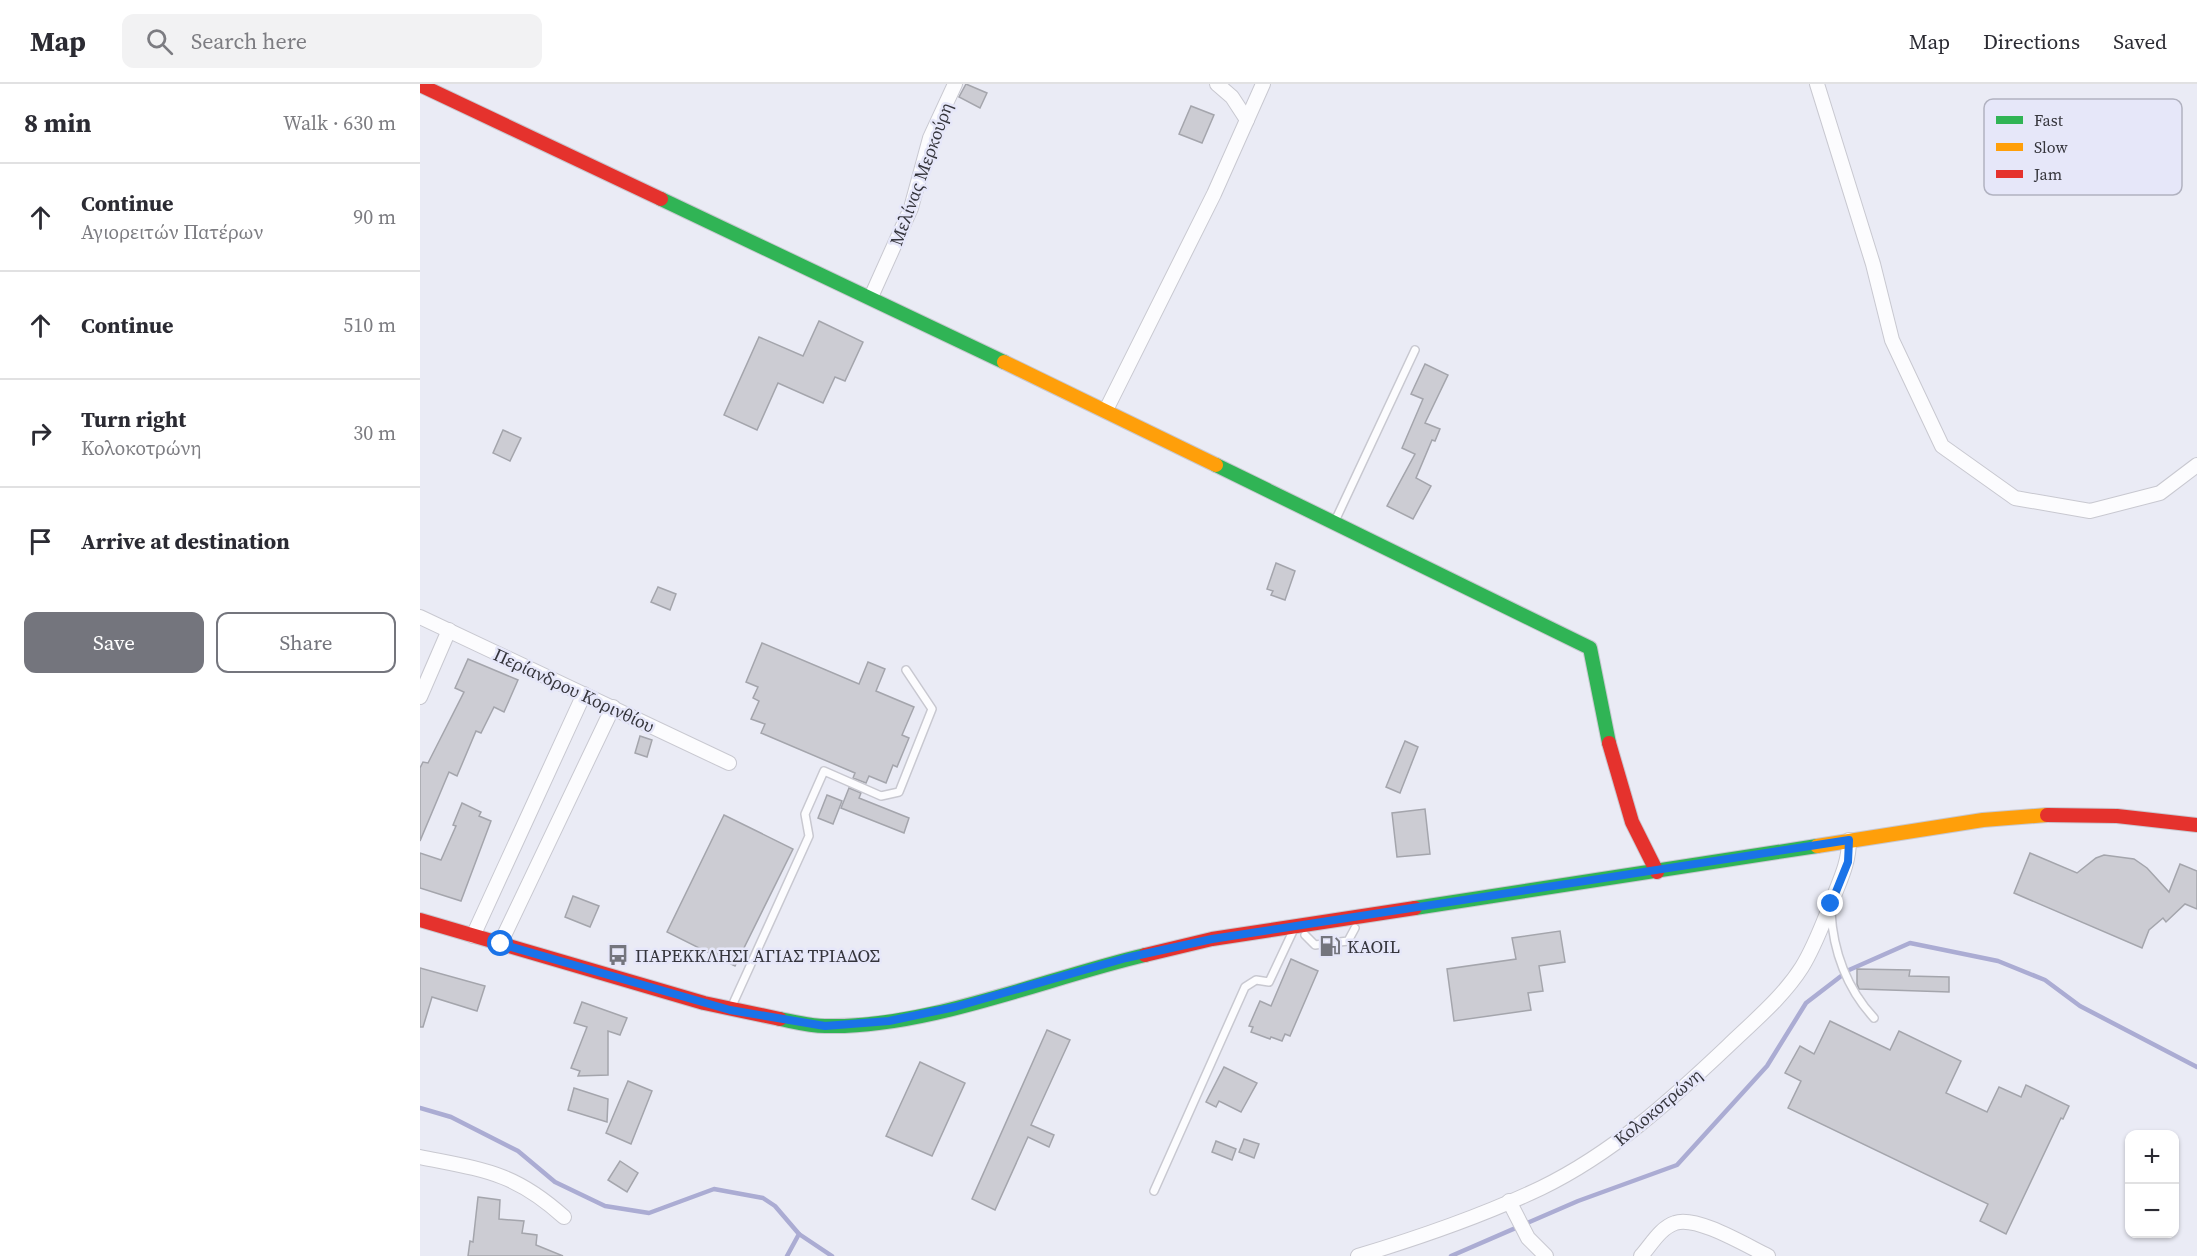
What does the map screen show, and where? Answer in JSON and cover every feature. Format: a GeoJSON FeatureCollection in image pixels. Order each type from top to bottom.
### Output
{"type":"FeatureCollection","features":[{"type":"Feature","properties":{"kind":"street","name":"Μελίνας Μερκούρη"},"geometry":{"type":"LineString","coordinates":[[871,297],[911,208],[930,138],[955,84]]}},
{"type":"Feature","properties":{"kind":"street"},"geometry":{"type":"LineString","coordinates":[[1217,84],[1232,97],[1247,120]]}},
{"type":"Feature","properties":{"kind":"street"},"geometry":{"type":"LineString","coordinates":[[1106,410],[1170,286],[1263,84]]}},
{"type":"Feature","properties":{"kind":"street"},"geometry":{"type":"LineString","coordinates":[[1817,84],[1873,264],[1892,340],[1942,446],[2015,498],[2090,510],[2160,494],[2197,465]]}},
{"type":"Feature","properties":{"kind":"street"},"geometry":{"type":"LineString","coordinates":[[420,85],[1106,410],[1590,648],[1599,697],[1631,821],[1641,846],[1657,872]]}},
{"type":"Feature","properties":{"kind":"street","name":"Περίανδρου Κορινθίου"},"geometry":{"type":"LineString","coordinates":[[420,617],[729,763]]}},
{"type":"Feature","properties":{"kind":"street"},"geometry":{"type":"LineString","coordinates":[[420,697],[449,630]]}},
{"type":"Feature","properties":{"kind":"street"},"geometry":{"type":"LineString","coordinates":[[473,936],[584,694]]}},
{"type":"Feature","properties":{"kind":"street"},"geometry":{"type":"LineString","coordinates":[[501,944],[613,707]]}},
{"type":"Feature","properties":{"kind":"street"},"geometry":{"type":"LineString","coordinates":[[420,920],[730,1010],[825,1026],[889,1021],[955,1007],[1126,958],[1212,939],[1300,930],[1983,820],[2060,813],[2120,815],[2197,825]]}},
{"type":"Feature","properties":{"kind":"street","name":"Κολοκοτρώνη"},"geometry":{"type":"LineString","coordinates":[[1358,1256],[1424,1236],[1542,1187],[1615,1146],[1695,1078],[1765,1012],[1791,982],[1814,946],[1848,862],[1849,840]]}},
{"type":"Feature","properties":{"kind":"street"},"geometry":{"type":"LineString","coordinates":[[420,1157],[488,1171],[519,1182],[538,1194],[564,1217]]}},
{"type":"Feature","properties":{"kind":"street"},"geometry":{"type":"LineString","coordinates":[[1509,1201],[1528,1238],[1546,1256]]}},
{"type":"Feature","properties":{"kind":"street"},"geometry":{"type":"LineString","coordinates":[[1641,1256],[1658,1235],[1675,1223],[1693,1221],[1768,1256]]}},
{"type":"Feature","properties":{"kind":"lane"},"geometry":{"type":"LineString","coordinates":[[1335,523],[1415,350]]}},
{"type":"Feature","properties":{"kind":"lane"},"geometry":{"type":"LineString","coordinates":[[730,1010],[809,836],[805,814],[824,771],[880,796],[898,792],[932,709],[906,670]]}},
{"type":"Feature","properties":{"kind":"lane"},"geometry":{"type":"LineString","coordinates":[[1831,904],[1832,939],[1841,964],[1860,1004],[1874,1018]]}},
{"type":"Feature","properties":{"kind":"lane"},"geometry":{"type":"LineString","coordinates":[[1154,1191],[1245,987],[1256,981],[1269,982],[1300,930],[1315,945],[1348,941],[1355,928]]}},
{"type":"Feature","properties":{"kind":"building"},"geometry":{"type":"Polygon","coordinates":[[[966,84],[987,93],[980,108],[959,97],[966,84]]]}},
{"type":"Feature","properties":{"kind":"building"},"geometry":{"type":"Polygon","coordinates":[[[1191,106],[1214,115],[1202,143],[1179,134],[1191,106]]]}},
{"type":"Feature","properties":{"kind":"building"},"geometry":{"type":"Polygon","coordinates":[[[819,321],[863,342],[845,381],[835,377],[823,403],[778,383],[757,430],[724,415],[759,337],[803,356],[819,321]]]}},
{"type":"Feature","properties":{"kind":"building"},"geometry":{"type":"Polygon","coordinates":[[[1425,364],[1448,375],[1425,423],[1440,429],[1435,441],[1432,440],[1416,478],[1431,486],[1413,519],[1387,506],[1415,454],[1402,448],[1423,399],[1411,394],[1425,364]]]}},
{"type":"Feature","properties":{"kind":"building"},"geometry":{"type":"Polygon","coordinates":[[[503,430],[521,438],[510,461],[493,453],[503,430]]]}},
{"type":"Feature","properties":{"kind":"building"},"geometry":{"type":"Polygon","coordinates":[[[1276,563],[1295,571],[1285,600],[1271,595],[1273,591],[1267,589],[1276,563]]]}},
{"type":"Feature","properties":{"kind":"building"},"geometry":{"type":"Polygon","coordinates":[[[658,587],[676,594],[670,610],[651,602],[658,587]]]}},
{"type":"Feature","properties":{"kind":"building"},"geometry":{"type":"Polygon","coordinates":[[[762,643],[859,684],[868,662],[885,669],[876,691],[914,707],[902,735],[909,738],[897,767],[893,765],[886,783],[869,776],[866,783],[853,778],[855,773],[761,733],[765,724],[751,719],[759,701],[753,698],[758,687],[746,682],[762,643]]]}},
{"type":"Feature","properties":{"kind":"building"},"geometry":{"type":"Polygon","coordinates":[[[468,659],[518,680],[504,712],[494,707],[481,733],[476,731],[457,776],[449,772],[420,841],[420,768],[423,762],[428,763],[464,692],[455,688],[468,659]]]}},
{"type":"Feature","properties":{"kind":"building"},"geometry":{"type":"Polygon","coordinates":[[[640,736],[652,740],[647,757],[635,753],[640,736]]]}},
{"type":"Feature","properties":{"kind":"building"},"geometry":{"type":"Polygon","coordinates":[[[1405,741],[1418,747],[1400,793],[1386,787],[1405,741]]]}},
{"type":"Feature","properties":{"kind":"building"},"geometry":{"type":"Polygon","coordinates":[[[849,788],[861,793],[859,798],[909,818],[904,833],[841,808],[849,788]]]}},
{"type":"Feature","properties":{"kind":"building"},"geometry":{"type":"Polygon","coordinates":[[[827,795],[842,801],[833,824],[818,818],[827,795]]]}},
{"type":"Feature","properties":{"kind":"building"},"geometry":{"type":"Polygon","coordinates":[[[462,803],[481,812],[479,816],[491,821],[461,901],[420,888],[420,853],[441,860],[456,826],[453,825],[462,803]]]}},
{"type":"Feature","properties":{"kind":"building"},"geometry":{"type":"Polygon","coordinates":[[[1425,809],[1430,854],[1397,857],[1392,813],[1425,809]]]}},
{"type":"Feature","properties":{"kind":"building"},"geometry":{"type":"Polygon","coordinates":[[[724,815],[793,849],[735,966],[667,932],[724,815]]]}},
{"type":"Feature","properties":{"kind":"building"},"geometry":{"type":"Polygon","coordinates":[[[2030,853],[2077,873],[2096,858],[2104,855],[2134,859],[2147,868],[2169,892],[2180,864],[2197,871],[2197,909],[2185,904],[2166,922],[2163,918],[2149,930],[2142,948],[2014,893],[2030,853]]]}},
{"type":"Feature","properties":{"kind":"building"},"geometry":{"type":"Polygon","coordinates":[[[573,896],[599,906],[590,927],[565,917],[573,896]]]}},
{"type":"Feature","properties":{"kind":"building"},"geometry":{"type":"Polygon","coordinates":[[[1560,931],[1565,962],[1539,966],[1543,991],[1528,993],[1531,1010],[1454,1021],[1447,969],[1516,959],[1512,938],[1560,931]]]}},
{"type":"Feature","properties":{"kind":"building"},"geometry":{"type":"Polygon","coordinates":[[[1291,959],[1318,971],[1290,1036],[1285,1034],[1282,1041],[1251,1032],[1253,1027],[1249,1026],[1260,1001],[1271,1006],[1291,959]]]}},
{"type":"Feature","properties":{"kind":"building"},"geometry":{"type":"Polygon","coordinates":[[[420,968],[485,986],[477,1011],[432,997],[423,1027],[420,1027],[420,968]]]}},
{"type":"Feature","properties":{"kind":"building"},"geometry":{"type":"Polygon","coordinates":[[[1857,969],[1910,970],[1909,976],[1949,977],[1949,992],[1859,989],[1857,969]]]}},
{"type":"Feature","properties":{"kind":"building"},"geometry":{"type":"Polygon","coordinates":[[[582,1002],[627,1018],[620,1035],[608,1031],[608,1075],[578,1076],[580,1071],[571,1068],[587,1027],[574,1023],[582,1002]]]}},
{"type":"Feature","properties":{"kind":"building"},"geometry":{"type":"Polygon","coordinates":[[[1830,1021],[1890,1050],[1899,1031],[1961,1061],[1946,1093],[1987,1112],[1999,1087],[2021,1097],[2026,1085],[2069,1106],[2063,1119],[2061,1118],[2006,1234],[1980,1221],[1988,1204],[1788,1108],[1801,1081],[1785,1073],[1800,1046],[1814,1054],[1830,1021]]]}},
{"type":"Feature","properties":{"kind":"building"},"geometry":{"type":"Polygon","coordinates":[[[1047,1030],[1070,1040],[1031,1125],[1054,1135],[1049,1147],[1028,1137],[995,1210],[972,1199],[1047,1030]]]}},
{"type":"Feature","properties":{"kind":"building"},"geometry":{"type":"Polygon","coordinates":[[[920,1062],[965,1083],[932,1156],[886,1136],[920,1062]]]}},
{"type":"Feature","properties":{"kind":"building"},"geometry":{"type":"Polygon","coordinates":[[[1224,1067],[1257,1083],[1241,1112],[1219,1101],[1216,1107],[1206,1102],[1224,1067]]]}},
{"type":"Feature","properties":{"kind":"building"},"geometry":{"type":"Polygon","coordinates":[[[628,1081],[652,1091],[631,1144],[606,1133],[628,1081]]]}},
{"type":"Feature","properties":{"kind":"building"},"geometry":{"type":"Polygon","coordinates":[[[574,1088],[608,1099],[607,1122],[568,1110],[574,1088]]]}},
{"type":"Feature","properties":{"kind":"building"},"geometry":{"type":"Polygon","coordinates":[[[1244,1139],[1259,1144],[1254,1158],[1239,1152],[1244,1139]]]}},
{"type":"Feature","properties":{"kind":"building"},"geometry":{"type":"Polygon","coordinates":[[[1216,1141],[1236,1149],[1232,1160],[1212,1152],[1216,1141]]]}},
{"type":"Feature","properties":{"kind":"building"},"geometry":{"type":"Polygon","coordinates":[[[620,1161],[638,1173],[627,1192],[608,1180],[620,1161]]]}},
{"type":"Feature","properties":{"kind":"building"},"geometry":{"type":"Polygon","coordinates":[[[478,1197],[500,1200],[499,1219],[524,1221],[522,1233],[537,1235],[536,1245],[563,1256],[468,1256],[470,1241],[473,1242],[478,1197]]]}},
{"type":"Feature","properties":{"kind":"waterway"},"geometry":{"type":"LineString","coordinates":[[1451,1256],[1578,1201],[1677,1165],[1767,1066],[1806,1003],[1849,970],[1910,943],[1998,961],[2045,980],[2080,1006],[2197,1067]]}},
{"type":"Feature","properties":{"kind":"waterway"},"geometry":{"type":"LineString","coordinates":[[420,1108],[451,1117],[518,1151],[555,1182],[605,1206],[649,1213],[714,1189],[763,1198],[775,1206],[799,1234],[832,1256]]}},
{"type":"Feature","properties":{"kind":"waterway"},"geometry":{"type":"LineString","coordinates":[[787,1256],[799,1234]]}},
{"type":"Feature","properties":{"kind":"traffic: fast"},"geometry":{"type":"LineString","coordinates":[[661,199],[1004,362]]}},
{"type":"Feature","properties":{"kind":"traffic: fast"},"geometry":{"type":"LineString","coordinates":[[1216,465],[1590,648],[1609,743]]}},
{"type":"Feature","properties":{"kind":"traffic: fast"},"geometry":{"type":"LineString","coordinates":[[1415,908],[1817,846]]}},
{"type":"Feature","properties":{"kind":"traffic: fast"},"geometry":{"type":"LineString","coordinates":[[780,1019],[825,1026],[864,1025],[904,1019],[945,1011],[1145,955]]}},
{"type":"Feature","properties":{"kind":"traffic: slow"},"geometry":{"type":"LineString","coordinates":[[1004,362],[1216,465]]}},
{"type":"Feature","properties":{"kind":"traffic: slow"},"geometry":{"type":"LineString","coordinates":[[1817,846],[1983,820],[2047,815]]}},
{"type":"Feature","properties":{"kind":"traffic: jam"},"geometry":{"type":"LineString","coordinates":[[420,85],[661,199]]}},
{"type":"Feature","properties":{"kind":"traffic: jam"},"geometry":{"type":"LineString","coordinates":[[1609,743],[1632,822],[1657,872]]}},
{"type":"Feature","properties":{"kind":"traffic: jam"},"geometry":{"type":"LineString","coordinates":[[2047,815],[2117,816],[2197,825]]}},
{"type":"Feature","properties":{"kind":"traffic: jam"},"geometry":{"type":"LineString","coordinates":[[1145,955],[1212,939],[1415,908]]}},
{"type":"Feature","properties":{"kind":"traffic: jam"},"geometry":{"type":"LineString","coordinates":[[420,920],[704,1003],[780,1019]]}},
{"type":"Feature","properties":{"kind":"place","name":"KAOIL"},"geometry":{"type":"Point","coordinates":[1330,946]}},
{"type":"Feature","properties":{"kind":"place","name":"ΠΑΡΕΚΚΛΗΣΙ ΑΓΙΑΣ ΤΡΙΑΔΟΣ"},"geometry":{"type":"Point","coordinates":[618,955]}},
{"type":"Feature","properties":{"kind":"route"},"geometry":{"type":"LineString","coordinates":[[501,944],[750,1015],[825,1026],[855,1026],[955,1007],[1126,958],[1212,939],[1376,912],[1657,872],[1849,840],[1848,862],[1831,904]]}}]}
